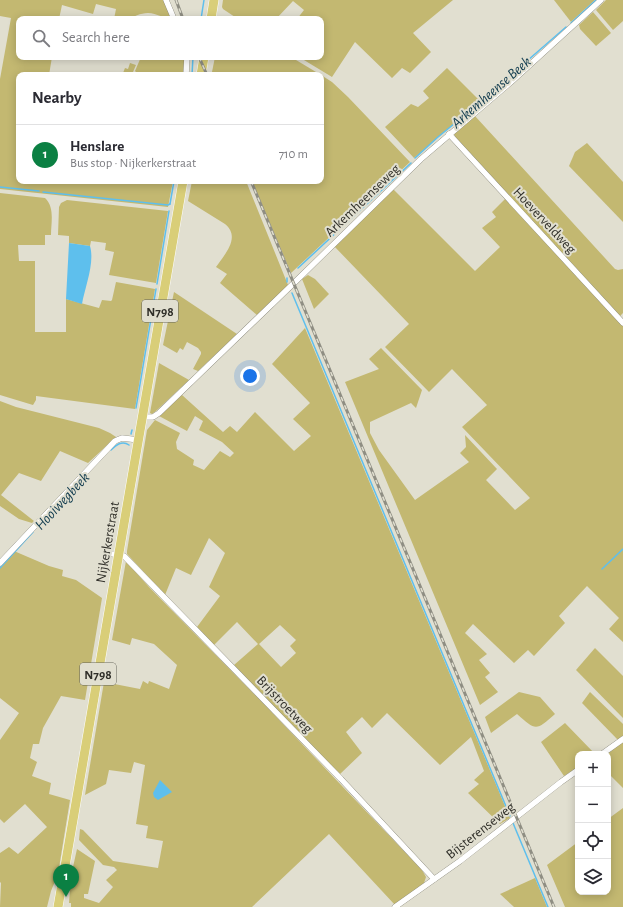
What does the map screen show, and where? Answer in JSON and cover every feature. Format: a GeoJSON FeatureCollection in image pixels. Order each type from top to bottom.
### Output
{"type":"FeatureCollection","features":[{"type":"Feature","properties":{"kind":"main road"},"geometry":{"type":"LineString","coordinates":[[212,16],[215,6]]}},
{"type":"Feature","properties":{"kind":"main road"},"geometry":{"type":"LineString","coordinates":[[202,72],[204,60]]}},
{"type":"Feature","properties":{"kind":"main road","name":"Nijkerkerstraat"},"geometry":{"type":"LineString","coordinates":[[58,907],[116,554],[139,440],[182,184]]}},
{"type":"Feature","properties":{"kind":"street"},"geometry":{"type":"LineString","coordinates":[[166,0],[173,16]]}},
{"type":"Feature","properties":{"kind":"street","name":"Arkemheenseweg"},"geometry":{"type":"LineString","coordinates":[[142,417],[153,417],[159,413],[416,164],[511,82],[601,0]]}},
{"type":"Feature","properties":{"kind":"street"},"geometry":{"type":"LineString","coordinates":[[186,72],[187,60]]}},
{"type":"Feature","properties":{"kind":"street","name":"Hoeverveldweg"},"geometry":{"type":"LineString","coordinates":[[449,134],[623,322]]}},
{"type":"Feature","properties":{"kind":"street"},"geometry":{"type":"LineString","coordinates":[[0,563],[115,441],[122,438],[139,440]]}},
{"type":"Feature","properties":{"kind":"street","name":"Brijstroetweg"},"geometry":{"type":"LineString","coordinates":[[116,554],[124,556],[226,659],[341,779],[434,880]]}},
{"type":"Feature","properties":{"kind":"street"},"geometry":{"type":"LineString","coordinates":[[606,751],[623,739]]}},
{"type":"Feature","properties":{"kind":"street","name":"Bijsterenseweg"},"geometry":{"type":"LineString","coordinates":[[395,907],[434,880],[575,772]]}},
{"type":"Feature","properties":{"kind":"shaded area"},"geometry":{"type":"Polygon","coordinates":[[[0,0],[165,0],[172,16],[160,16],[145,13],[134,16],[115,16],[116,9],[96,4],[93,14],[62,5],[60,16],[16,16],[16,60],[52,60],[50,72],[16,72],[16,184],[172,184],[168,207],[0,189],[0,79],[11,18],[0,16],[0,0]]]}},
{"type":"Feature","properties":{"kind":"shaded area"},"geometry":{"type":"Polygon","coordinates":[[[223,0],[453,0],[413,33],[431,52],[410,73],[402,68],[392,78],[355,42],[332,77],[304,60],[324,60],[324,16],[299,16],[304,10],[293,1],[279,16],[234,16],[222,7],[223,0]]]}},
{"type":"Feature","properties":{"kind":"shaded area"},"geometry":{"type":"Polygon","coordinates":[[[554,0],[595,0],[571,22],[554,0]]]}},
{"type":"Feature","properties":{"kind":"shaded area"},"geometry":{"type":"Polygon","coordinates":[[[606,0],[623,0],[623,21],[613,30],[596,10],[606,0]]]}},
{"type":"Feature","properties":{"kind":"shaded area"},"geometry":{"type":"Polygon","coordinates":[[[593,12],[611,33],[596,46],[580,29],[579,25],[593,12]]]}},
{"type":"Feature","properties":{"kind":"shaded area"},"geometry":{"type":"Polygon","coordinates":[[[140,60],[186,60],[185,72],[135,71],[140,60]]]}},
{"type":"Feature","properties":{"kind":"shaded area"},"geometry":{"type":"Polygon","coordinates":[[[214,60],[296,60],[316,72],[212,72],[214,60]]]}},
{"type":"Feature","properties":{"kind":"shaded area"},"geometry":{"type":"Polygon","coordinates":[[[130,63],[136,65],[133,72],[123,72],[125,68],[128,69],[130,63]]]}},
{"type":"Feature","properties":{"kind":"shaded area"},"geometry":{"type":"Polygon","coordinates":[[[447,68],[480,101],[414,158],[385,127],[411,104],[418,107],[429,98],[423,91],[447,68]]]}},
{"type":"Feature","properties":{"kind":"shaded area"},"geometry":{"type":"Polygon","coordinates":[[[324,77],[332,82],[348,97],[410,162],[291,273],[253,184],[324,184],[324,77]]]}},
{"type":"Feature","properties":{"kind":"shaded area"},"geometry":{"type":"Polygon","coordinates":[[[475,116],[615,269],[623,269],[623,313],[620,316],[457,141],[454,134],[475,116]]]}},
{"type":"Feature","properties":{"kind":"shaded area"},"geometry":{"type":"Polygon","coordinates":[[[587,143],[623,182],[623,222],[569,166],[575,152],[587,143]]]}},
{"type":"Feature","properties":{"kind":"shaded area"},"geometry":{"type":"Polygon","coordinates":[[[191,184],[247,184],[288,285],[257,315],[220,283],[227,274],[216,267],[230,246],[232,234],[230,229],[225,224],[188,201],[191,184]]]}},
{"type":"Feature","properties":{"kind":"shaded area"},"geometry":{"type":"Polygon","coordinates":[[[393,189],[475,271],[500,247],[482,228],[496,217],[492,212],[505,199],[623,325],[623,642],[609,629],[619,618],[587,586],[559,616],[565,623],[534,656],[528,650],[514,663],[473,624],[465,633],[487,654],[479,660],[490,673],[485,677],[498,692],[480,705],[345,382],[379,369],[369,359],[381,348],[422,390],[416,408],[411,403],[370,422],[370,433],[379,450],[415,500],[469,462],[460,453],[466,447],[465,435],[497,469],[486,480],[515,510],[530,498],[462,427],[487,405],[452,369],[429,392],[385,347],[409,324],[334,246],[393,189]]]}},
{"type":"Feature","properties":{"kind":"shaded area"},"geometry":{"type":"Polygon","coordinates":[[[0,193],[45,198],[50,206],[52,215],[51,235],[45,235],[45,245],[18,245],[19,261],[35,261],[35,332],[66,332],[66,299],[99,308],[102,300],[112,300],[116,282],[155,289],[135,409],[36,396],[36,400],[33,405],[0,395],[0,193]]]}},
{"type":"Feature","properties":{"kind":"shaded area"},"geometry":{"type":"Polygon","coordinates":[[[67,200],[168,211],[156,283],[109,275],[114,252],[105,250],[106,243],[91,241],[90,246],[69,243],[69,236],[58,235],[59,207],[61,203],[67,200]]]}},
{"type":"Feature","properties":{"kind":"shaded area"},"geometry":{"type":"Polygon","coordinates":[[[308,275],[315,279],[329,294],[314,309],[302,279],[308,275]]]}},
{"type":"Feature","properties":{"kind":"shaded area"},"geometry":{"type":"Polygon","coordinates":[[[174,292],[237,334],[198,371],[193,369],[201,354],[198,348],[187,342],[183,350],[180,348],[177,353],[163,345],[174,292]]]}},
{"type":"Feature","properties":{"kind":"shaded area"},"geometry":{"type":"Polygon","coordinates":[[[305,328],[510,818],[500,824],[468,793],[479,784],[474,780],[484,771],[471,737],[440,765],[387,713],[372,728],[362,717],[346,732],[362,753],[339,775],[234,665],[258,644],[237,622],[214,645],[197,627],[220,596],[209,587],[225,553],[209,538],[191,575],[176,568],[165,595],[127,554],[147,430],[155,420],[180,433],[176,442],[177,449],[194,460],[193,465],[204,470],[220,451],[230,457],[234,453],[222,442],[199,430],[203,421],[195,416],[187,431],[159,416],[182,395],[223,432],[230,426],[237,432],[255,412],[294,451],[311,436],[293,419],[310,403],[272,364],[305,328]],[[280,625],[259,644],[281,667],[296,653],[290,646],[296,640],[280,625]]]}},
{"type":"Feature","properties":{"kind":"shaded area"},"geometry":{"type":"Polygon","coordinates":[[[159,363],[189,380],[152,414],[150,413],[159,363]]]}},
{"type":"Feature","properties":{"kind":"shaded area"},"geometry":{"type":"Polygon","coordinates":[[[0,401],[16,407],[99,428],[116,437],[88,463],[60,451],[41,481],[19,473],[1,495],[34,521],[32,523],[19,519],[0,506],[0,401]]]}},
{"type":"Feature","properties":{"kind":"shaded area"},"geometry":{"type":"Polygon","coordinates":[[[14,551],[49,566],[63,570],[62,576],[76,580],[102,598],[85,700],[61,696],[43,728],[39,744],[33,744],[30,758],[37,762],[32,776],[51,783],[49,794],[70,800],[58,874],[51,891],[47,907],[0,907],[0,853],[9,847],[18,854],[47,827],[25,804],[4,823],[0,819],[0,740],[19,713],[0,698],[0,567],[14,551]]]}},
{"type":"Feature","properties":{"kind":"shaded area"},"geometry":{"type":"Polygon","coordinates":[[[126,561],[149,587],[263,703],[422,870],[426,877],[424,883],[395,905],[329,834],[252,907],[71,907],[71,903],[69,903],[71,876],[77,849],[95,861],[88,894],[84,894],[84,898],[99,903],[113,887],[106,880],[117,870],[114,867],[103,865],[79,840],[80,829],[83,830],[113,861],[158,868],[163,841],[146,838],[148,826],[136,824],[145,765],[134,762],[131,773],[109,770],[106,784],[85,795],[104,682],[140,689],[143,681],[148,684],[149,681],[169,689],[177,665],[154,644],[132,638],[130,645],[112,640],[126,561]]]}},
{"type":"Feature","properties":{"kind":"shaded area"},"geometry":{"type":"Polygon","coordinates":[[[595,648],[623,676],[623,718],[576,670],[595,648]]]}},
{"type":"Feature","properties":{"kind":"shaded area"},"geometry":{"type":"Polygon","coordinates":[[[519,692],[540,697],[555,714],[544,724],[536,727],[528,724],[517,714],[491,733],[485,717],[519,692]]]}},
{"type":"Feature","properties":{"kind":"shaded area"},"geometry":{"type":"Polygon","coordinates":[[[590,692],[623,724],[623,736],[618,740],[582,703],[590,692]]]}},
{"type":"Feature","properties":{"kind":"shaded area"},"geometry":{"type":"Polygon","coordinates":[[[565,723],[592,751],[575,751],[575,769],[564,776],[541,742],[565,723]]]}},
{"type":"Feature","properties":{"kind":"shaded area"},"geometry":{"type":"Polygon","coordinates":[[[623,741],[623,788],[611,776],[611,751],[609,751],[623,741]]]}},
{"type":"Feature","properties":{"kind":"shaded area"},"geometry":{"type":"Polygon","coordinates":[[[623,808],[623,907],[565,907],[547,865],[575,844],[575,895],[611,895],[611,817],[623,808]]]}},
{"type":"Feature","properties":{"kind":"shaded area"},"geometry":{"type":"Polygon","coordinates":[[[535,878],[547,907],[514,907],[500,894],[535,878]]]}},
{"type":"Feature","properties":{"kind":"water"},"geometry":{"type":"Polygon","coordinates":[[[69,243],[90,246],[91,260],[89,275],[82,304],[66,299],[69,243]]]}},
{"type":"Feature","properties":{"kind":"water"},"geometry":{"type":"Polygon","coordinates":[[[160,780],[172,792],[158,800],[154,797],[153,793],[160,780]]]}},
{"type":"Feature","properties":{"kind":"waterway"},"geometry":{"type":"LineString","coordinates":[[201,16],[204,0]]}},
{"type":"Feature","properties":{"kind":"waterway","name":"Arkemheense Beek"},"geometry":{"type":"LineString","coordinates":[[571,23],[596,0]]}},
{"type":"Feature","properties":{"kind":"waterway","name":"Arkemheense Beek"},"geometry":{"type":"LineString","coordinates":[[415,158],[566,27]]}},
{"type":"Feature","properties":{"kind":"waterway"},"geometry":{"type":"LineString","coordinates":[[192,72],[193,60]]}},
{"type":"Feature","properties":{"kind":"waterway","name":"Arkemheense Beek"},"geometry":{"type":"LineString","coordinates":[[298,268],[411,163]]}},
{"type":"Feature","properties":{"kind":"waterway"},"geometry":{"type":"LineString","coordinates":[[170,204],[173,184]]}},
{"type":"Feature","properties":{"kind":"waterway"},"geometry":{"type":"LineString","coordinates":[[0,187],[39,191]]}},
{"type":"Feature","properties":{"kind":"waterway"},"geometry":{"type":"LineString","coordinates":[[43,192],[170,204]]}},
{"type":"Feature","properties":{"kind":"waterway","name":"Hooiwegbeek"},"geometry":{"type":"LineString","coordinates":[[157,284],[169,211]]}},
{"type":"Feature","properties":{"kind":"waterway","name":"Hooiwegbeek"},"geometry":{"type":"LineString","coordinates":[[136,408],[156,289]]}},
{"type":"Feature","properties":{"kind":"waterway"},"geometry":{"type":"LineString","coordinates":[[292,293],[510,816]]}},
{"type":"Feature","properties":{"kind":"waterway","name":"Hooiwegbeek"},"geometry":{"type":"LineString","coordinates":[[131,434],[132,430]]}},
{"type":"Feature","properties":{"kind":"waterway","name":"Hooiwegbeek"},"geometry":{"type":"LineString","coordinates":[[111,450],[122,443],[129,445]]}},
{"type":"Feature","properties":{"kind":"waterway","name":"Hooiwegbeek"},"geometry":{"type":"LineString","coordinates":[[0,568],[33,532]]}},
{"type":"Feature","properties":{"kind":"waterway"},"geometry":{"type":"LineString","coordinates":[[602,569],[623,549]]}},
{"type":"Feature","properties":{"kind":"waterway"},"geometry":{"type":"LineString","coordinates":[[513,823],[548,907]]}},
{"type":"Feature","properties":{"kind":"railway"},"geometry":{"type":"LineString","coordinates":[[176,0],[182,16]]}},
{"type":"Feature","properties":{"kind":"railway"},"geometry":{"type":"LineString","coordinates":[[200,60],[206,72]]}},
{"type":"Feature","properties":{"kind":"railway"},"geometry":{"type":"LineString","coordinates":[[252,184],[554,907]]}},
{"type":"Feature","properties":{"kind":"place","name":"Henslare"},"geometry":{"type":"Point","coordinates":[66,897]}}]}
